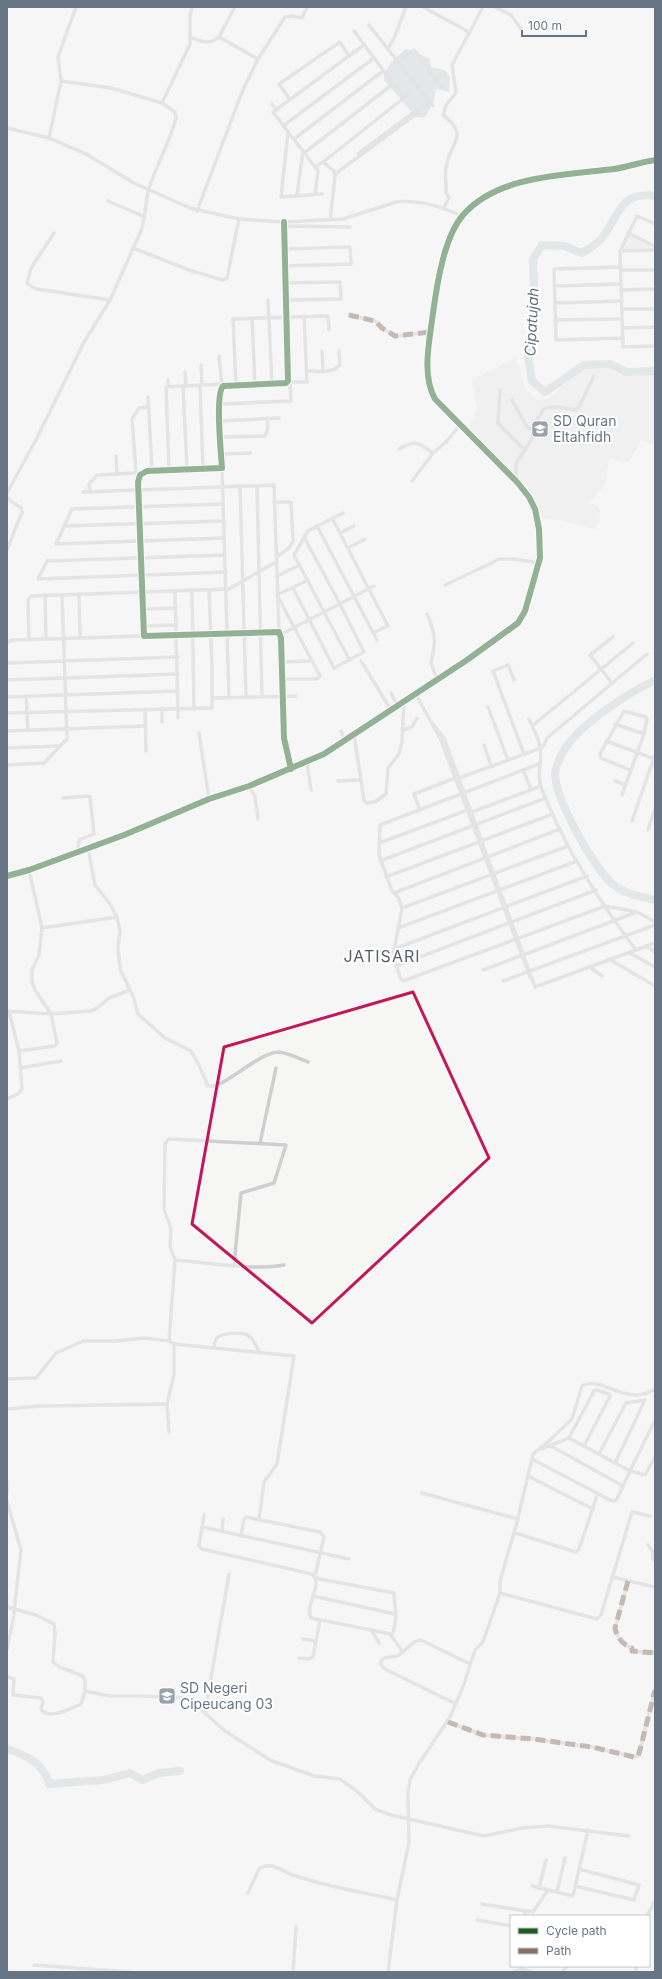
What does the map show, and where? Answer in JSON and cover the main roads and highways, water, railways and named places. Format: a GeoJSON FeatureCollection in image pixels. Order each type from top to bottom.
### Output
{"type":"FeatureCollection","features":[{"type":"Feature","properties":{"kind":"waterway","name":"Cipatujah"},"geometry":{"type":"LineString","coordinates":[[655,196],[643,195],[634,197],[627,201],[617,213],[600,240],[582,253],[564,246],[542,245],[533,259],[535,312],[528,356],[532,381],[545,392],[584,365],[609,364],[627,372],[655,371]]}},
{"type":"Feature","properties":{"kind":"waterway","name":"Cipatujah"},"geometry":{"type":"LineString","coordinates":[[655,680],[616,703],[576,735],[566,747],[560,758],[555,775],[557,786],[569,817],[587,851],[597,866],[619,889],[634,895],[655,900]]}},
{"type":"Feature","properties":{"kind":"waterway"},"geometry":{"type":"LineString","coordinates":[[7,1749],[21,1754],[39,1765],[47,1777],[49,1784],[103,1780],[130,1773],[142,1780],[159,1773],[180,1771]]}},
{"type":"Feature","properties":{"kind":"place","name":"SD Quran Eltahfidh"},"geometry":{"type":"Point","coordinates":[540,429]}},
{"type":"Feature","properties":{"kind":"place","name":"SD Negeri Cipeucang 03"},"geometry":{"type":"Point","coordinates":[167,1696]}},
{"type":"Feature","properties":{"kind":"district","name":"JATISARI"},"geometry":{"type":"Point","coordinates":[382,956]}}]}
